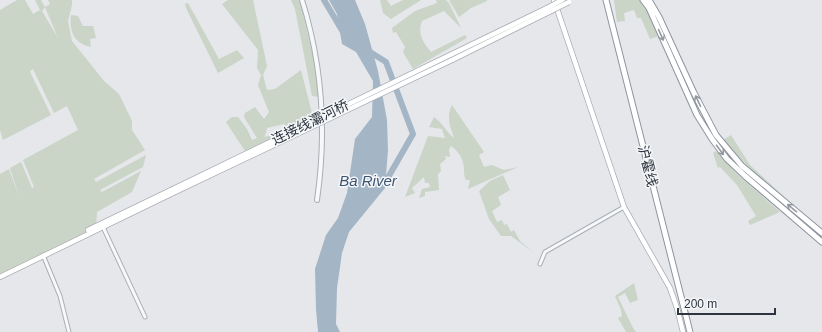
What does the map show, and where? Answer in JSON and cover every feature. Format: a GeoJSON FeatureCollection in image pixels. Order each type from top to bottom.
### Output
{"type":"FeatureCollection","features":[{"type":"Feature","properties":{"kind":"highway","name":"沪霍线"},"geometry":{"type":"LineString","coordinates":[[606,0],[690,332]]}},
{"type":"Feature","properties":{"kind":"highway"},"geometry":{"type":"LineString","coordinates":[[608,6],[611,0]]}},
{"type":"Feature","properties":{"kind":"highway"},"geometry":{"type":"LineString","coordinates":[[643,0],[649,8],[697,115],[712,139],[728,159],[745,176],[822,242]]}},
{"type":"Feature","properties":{"kind":"highway"},"geometry":{"type":"LineString","coordinates":[[649,0],[659,17],[697,99],[716,135],[742,166],[822,233]]}},
{"type":"Feature","properties":{"kind":"main road"},"geometry":{"type":"LineString","coordinates":[[554,0],[624,207],[670,288],[684,332]]}},
{"type":"Feature","properties":{"kind":"main road"},"geometry":{"type":"LineString","coordinates":[[548,10],[562,0]]}},
{"type":"Feature","properties":{"kind":"main road"},"geometry":{"type":"LineString","coordinates":[[602,0],[608,6]]}},
{"type":"Feature","properties":{"kind":"main road"},"geometry":{"type":"LineString","coordinates":[[548,10],[571,1]]}},
{"type":"Feature","properties":{"kind":"main road","name":"连接线灞河桥"},"geometry":{"type":"LineString","coordinates":[[172,192],[548,10]]}},
{"type":"Feature","properties":{"kind":"main road"},"geometry":{"type":"LineString","coordinates":[[0,275],[172,192]]}},
{"type":"Feature","properties":{"kind":"main road"},"geometry":{"type":"LineString","coordinates":[[0,275],[172,192]]}},
{"type":"Feature","properties":{"kind":"street"},"geometry":{"type":"LineString","coordinates":[[302,0],[308,17],[315,52],[322,112],[323,143],[317,200]]}},
{"type":"Feature","properties":{"kind":"street"},"geometry":{"type":"LineString","coordinates":[[540,264],[546,252],[624,207]]}},
{"type":"Feature","properties":{"kind":"street"},"geometry":{"type":"LineString","coordinates":[[102,227],[145,318]]}},
{"type":"Feature","properties":{"kind":"street"},"geometry":{"type":"LineString","coordinates":[[43,255],[60,296],[69,332]]}},
{"type":"Feature","properties":{"kind":"shaded area"},"geometry":{"type":"Polygon","coordinates":[[[17,0],[25,0],[33,14],[40,10],[35,0],[41,0],[45,7],[50,4],[48,0],[72,0],[68,21],[72,41],[104,81],[119,94],[132,121],[132,130],[145,150],[94,179],[96,182],[146,155],[143,167],[100,190],[102,192],[141,171],[132,192],[97,212],[96,227],[0,274],[0,174],[9,169],[20,199],[10,168],[21,162],[32,188],[34,187],[23,160],[78,130],[67,106],[54,113],[33,69],[30,71],[31,74],[51,115],[3,140],[0,130],[0,10],[17,0]],[[45,7],[42,11],[58,38],[45,7]]]}},
{"type":"Feature","properties":{"kind":"shaded area"},"geometry":{"type":"Polygon","coordinates":[[[228,0],[253,0],[267,66],[263,75],[267,90],[275,89],[301,70],[313,117],[287,130],[284,124],[267,128],[265,136],[263,137],[269,136],[272,138],[245,151],[226,122],[232,117],[238,117],[247,129],[252,140],[257,138],[244,117],[245,113],[255,107],[264,119],[269,112],[258,85],[261,75],[257,68],[258,50],[222,4],[228,0]]]}},
{"type":"Feature","properties":{"kind":"shaded area"},"geometry":{"type":"Polygon","coordinates":[[[291,0],[299,0],[301,5],[317,74],[319,97],[312,96],[295,9],[291,0]]]}},
{"type":"Feature","properties":{"kind":"shaded area"},"geometry":{"type":"Polygon","coordinates":[[[380,0],[387,0],[391,6],[403,0],[421,0],[391,19],[383,13],[380,0]]]}},
{"type":"Feature","properties":{"kind":"shaded area"},"geometry":{"type":"Polygon","coordinates":[[[436,0],[446,0],[449,3],[461,28],[444,11],[422,21],[420,30],[422,38],[431,52],[465,35],[467,38],[413,69],[403,52],[405,47],[396,32],[393,33],[392,28],[415,11],[437,3],[436,0]]]}},
{"type":"Feature","properties":{"kind":"shaded area"},"geometry":{"type":"Polygon","coordinates":[[[449,0],[487,1],[471,8],[459,17],[449,0]]]}},
{"type":"Feature","properties":{"kind":"shaded area"},"geometry":{"type":"Polygon","coordinates":[[[614,0],[642,1],[659,36],[650,39],[641,18],[637,18],[634,10],[624,13],[625,21],[617,22],[614,0]]]}},
{"type":"Feature","properties":{"kind":"shaded area"},"geometry":{"type":"Polygon","coordinates":[[[188,3],[219,59],[237,50],[244,58],[218,73],[186,8],[185,4],[188,3]]]}},
{"type":"Feature","properties":{"kind":"shaded area"},"geometry":{"type":"Polygon","coordinates":[[[71,15],[78,16],[83,26],[93,26],[96,38],[90,39],[91,47],[80,43],[74,36],[71,26],[71,15]]]}},
{"type":"Feature","properties":{"kind":"shaded area"},"geometry":{"type":"Polygon","coordinates":[[[452,105],[484,152],[479,155],[484,167],[492,165],[504,170],[518,167],[468,189],[470,180],[465,179],[462,158],[451,146],[449,150],[450,157],[445,156],[446,159],[440,164],[441,171],[438,174],[439,190],[425,192],[425,196],[419,198],[422,189],[430,187],[429,183],[425,183],[424,177],[412,188],[415,193],[405,197],[428,136],[445,138],[442,129],[429,127],[434,117],[454,138],[449,118],[452,105]]]}},
{"type":"Feature","properties":{"kind":"shaded area"},"geometry":{"type":"Polygon","coordinates":[[[731,135],[750,165],[793,205],[759,178],[723,140],[731,135]]]}},
{"type":"Feature","properties":{"kind":"shaded area"},"geometry":{"type":"Polygon","coordinates":[[[716,151],[736,173],[780,212],[750,225],[748,221],[756,216],[737,185],[720,167],[718,168],[713,153],[716,151]]]}},
{"type":"Feature","properties":{"kind":"shaded area"},"geometry":{"type":"Polygon","coordinates":[[[503,175],[510,190],[498,197],[501,205],[492,211],[497,222],[502,220],[504,225],[507,224],[511,232],[514,230],[520,241],[533,252],[511,236],[501,236],[489,219],[479,191],[490,181],[503,175]]]}},
{"type":"Feature","properties":{"kind":"shaded area"},"geometry":{"type":"Polygon","coordinates":[[[634,283],[638,300],[630,303],[625,293],[618,297],[636,332],[626,332],[618,318],[622,316],[615,296],[634,283]]]}},
{"type":"Feature","properties":{"kind":"water","name":"Ba River"},"geometry":{"type":"Polygon","coordinates":[[[329,0],[355,0],[365,24],[378,71],[387,120],[388,150],[385,188],[349,232],[342,253],[337,288],[336,324],[340,332],[318,332],[315,269],[326,235],[338,218],[347,193],[355,139],[372,117],[373,81],[356,52],[342,44],[337,14],[329,0]]]}},
{"type":"Feature","properties":{"kind":"waterway","name":"Ba River"},"geometry":{"type":"LineString","coordinates":[[324,0],[343,32]]}},
{"type":"Feature","properties":{"kind":"waterway","name":"Ba River"},"geometry":{"type":"LineString","coordinates":[[367,50],[386,62],[413,134],[386,181],[381,186]]}}]}
